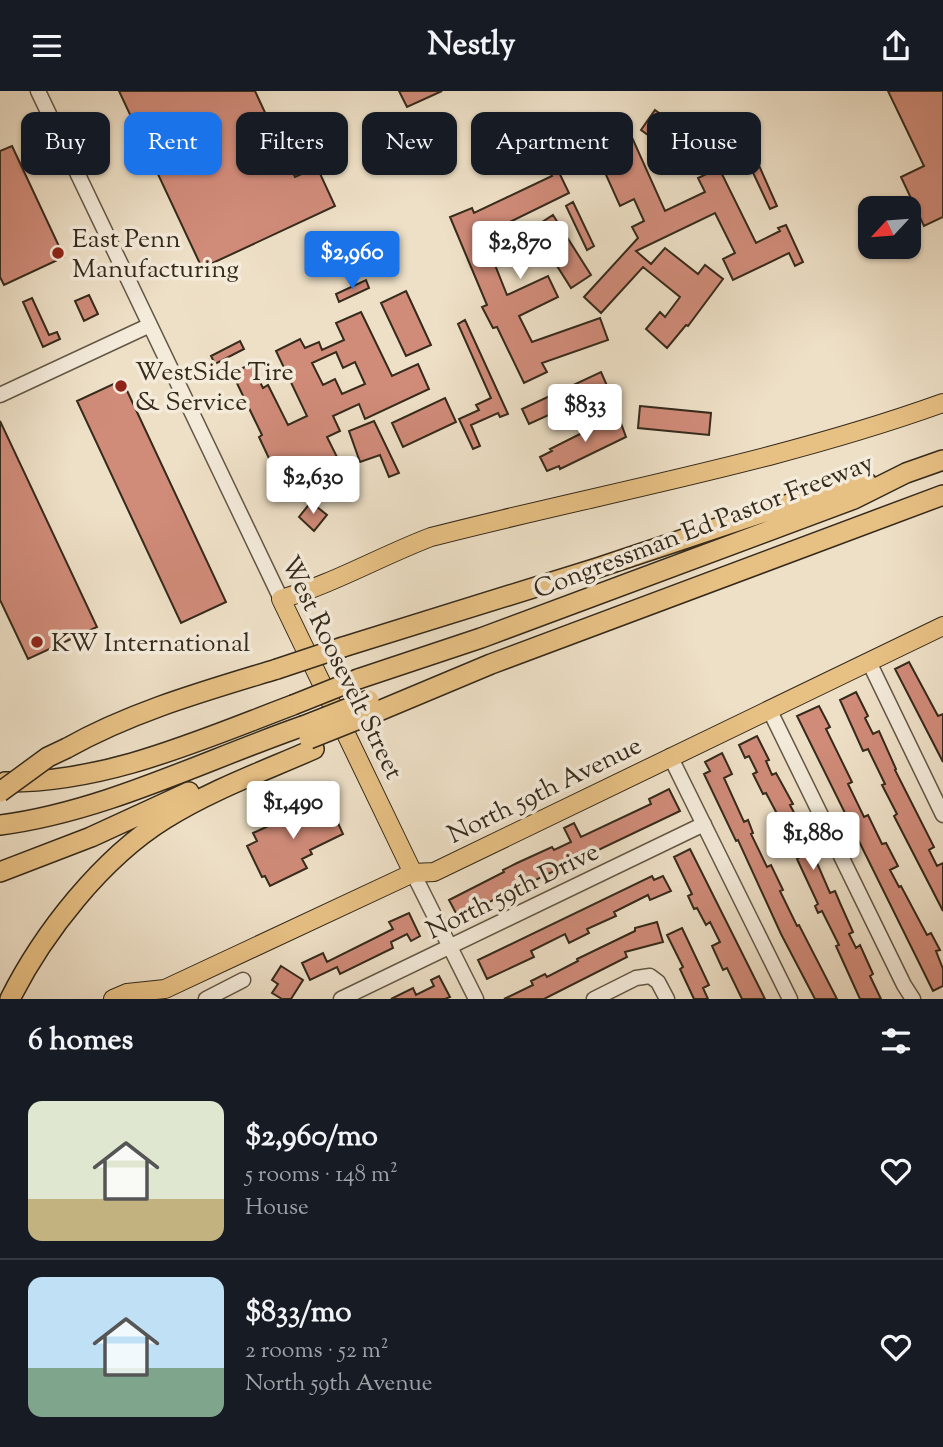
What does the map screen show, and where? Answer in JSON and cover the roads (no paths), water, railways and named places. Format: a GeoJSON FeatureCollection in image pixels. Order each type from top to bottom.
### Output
{"type":"FeatureCollection","features":[{"type":"Feature","properties":{"kind":"highway","name":"Congressman Ed Pastor Freeway"},"geometry":{"type":"LineString","coordinates":[[369,700],[481,638],[854,499],[906,473],[943,460]]}},
{"type":"Feature","properties":{"kind":"highway"},"geometry":{"type":"LineString","coordinates":[[0,792],[48,757],[93,733],[146,710],[623,560],[813,496],[906,473]]}},
{"type":"Feature","properties":{"kind":"highway","name":"Congressman Ed Pastor Freeway"},"geometry":{"type":"LineString","coordinates":[[369,700],[491,664],[943,495]]}},
{"type":"Feature","properties":{"kind":"highway"},"geometry":{"type":"LineString","coordinates":[[0,825],[54,815],[115,797],[369,700]]}},
{"type":"Feature","properties":{"kind":"highway"},"geometry":{"type":"LineString","coordinates":[[0,782],[63,778],[303,726]]}},
{"type":"Feature","properties":{"kind":"highway"},"geometry":{"type":"LineString","coordinates":[[0,814],[54,804],[303,726]]}},
{"type":"Feature","properties":{"kind":"highway"},"geometry":{"type":"LineString","coordinates":[[0,872],[91,837],[303,726]]}},
{"type":"Feature","properties":{"kind":"highway"},"geometry":{"type":"LineString","coordinates":[[10,999],[37,951],[61,918],[97,877],[150,829],[208,795],[303,726]]}},
{"type":"Feature","properties":{"kind":"main road"},"geometry":{"type":"LineString","coordinates":[[281,599],[299,594],[386,554],[431,537],[733,467],[834,440],[943,403]]}},
{"type":"Feature","properties":{"kind":"main road","name":"West Roosevelt Street"},"geometry":{"type":"LineString","coordinates":[[281,599],[413,873]]}},
{"type":"Feature","properties":{"kind":"main road","name":"North 59th Avenue"},"geometry":{"type":"LineString","coordinates":[[113,999],[127,993],[163,996],[260,944],[413,873],[434,872],[943,626]]}},
{"type":"Feature","properties":{"kind":"street","name":"West Roosevelt Street"},"geometry":{"type":"LineString","coordinates":[[38,91],[148,326],[281,599]]}},
{"type":"Feature","properties":{"kind":"street"},"geometry":{"type":"LineString","coordinates":[[0,395],[148,326]]}},
{"type":"Feature","properties":{"kind":"street"},"geometry":{"type":"LineString","coordinates":[[869,662],[943,815]]}},
{"type":"Feature","properties":{"kind":"street"},"geometry":{"type":"LineString","coordinates":[[769,709],[913,999]]}},
{"type":"Feature","properties":{"kind":"street"},"geometry":{"type":"LineString","coordinates":[[670,757],[790,999]]}},
{"type":"Feature","properties":{"kind":"street","name":"North 59th Drive"},"geometry":{"type":"LineString","coordinates":[[341,999],[704,824]]}},
{"type":"Feature","properties":{"kind":"street","name":"West Roosevelt Street"},"geometry":{"type":"LineString","coordinates":[[413,873],[476,999]]}},
{"type":"Feature","properties":{"kind":"street"},"geometry":{"type":"LineString","coordinates":[[594,999],[636,978],[650,976],[658,982],[667,999]]}},
{"type":"Feature","properties":{"kind":"street"},"geometry":{"type":"LineString","coordinates":[[206,999],[243,980]]}},
{"type":"Feature","properties":{"kind":"place","name":"East Penn Manufacturing"},"geometry":{"type":"Point","coordinates":[58,253]}},
{"type":"Feature","properties":{"kind":"place","name":"WestSide Tire & Service"},"geometry":{"type":"Point","coordinates":[121,386]}},
{"type":"Feature","properties":{"kind":"place","name":"KW International"},"geometry":{"type":"Point","coordinates":[37,642]}}]}
